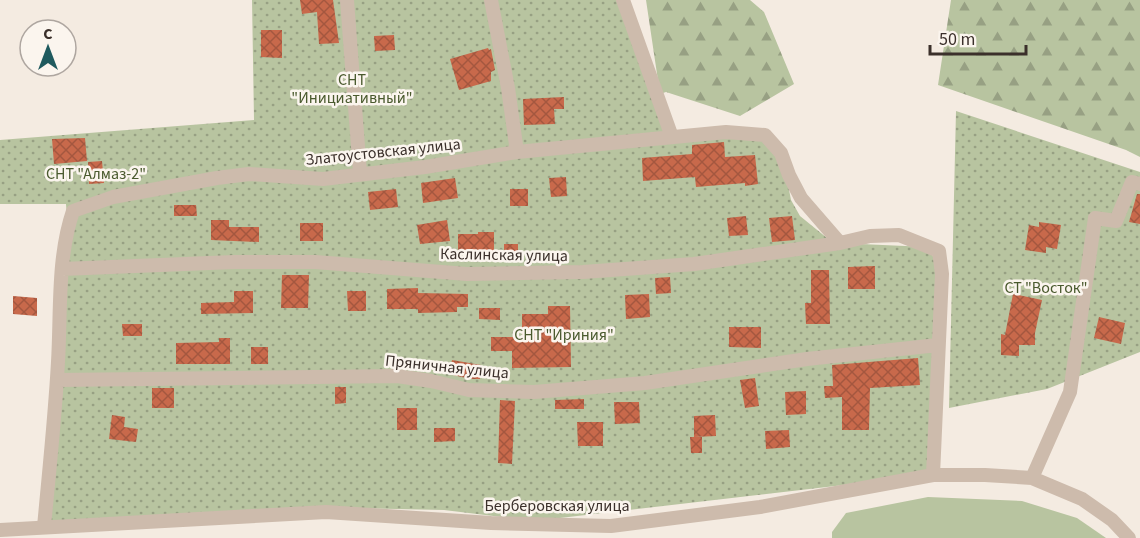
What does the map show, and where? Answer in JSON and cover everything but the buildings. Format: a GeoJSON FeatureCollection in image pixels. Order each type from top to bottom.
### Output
{"type":"FeatureCollection","features":[{"type":"Feature","properties":{"kind":"street"},"geometry":{"type":"LineString","coordinates":[[347,0],[360,173]]}},
{"type":"Feature","properties":{"kind":"street"},"geometry":{"type":"LineString","coordinates":[[492,0],[517,152]]}},
{"type":"Feature","properties":{"kind":"street"},"geometry":{"type":"LineString","coordinates":[[623,0],[672,137]]}},
{"type":"Feature","properties":{"kind":"street","name":"Златоустовская улица"},"geometry":{"type":"LineString","coordinates":[[44,527],[57,380],[62,269],[66,234],[74,211],[113,197],[249,174],[323,179],[425,167],[517,152],[726,132],[765,135],[781,153],[801,198],[840,243]]}},
{"type":"Feature","properties":{"kind":"street"},"geometry":{"type":"LineString","coordinates":[[1032,478],[1070,392],[1095,219],[1116,221],[1132,182],[1140,184]]}},
{"type":"Feature","properties":{"kind":"street","name":"Каслинская улица"},"geometry":{"type":"LineString","coordinates":[[62,269],[315,262],[467,274],[583,272],[694,264],[840,243],[870,236],[899,235],[939,250],[942,274],[938,345]]}},
{"type":"Feature","properties":{"kind":"street"},"geometry":{"type":"LineString","coordinates":[[933,475],[938,345]]}},
{"type":"Feature","properties":{"kind":"street","name":"Пряничная улица"},"geometry":{"type":"LineString","coordinates":[[57,380],[397,376],[469,390],[534,392],[645,383],[807,359],[938,345]]}},
{"type":"Feature","properties":{"kind":"street","name":"Берберовская улица"},"geometry":{"type":"LineString","coordinates":[[0,530],[326,512],[491,524],[611,526],[760,507],[933,475],[985,475],[1032,478],[1082,499],[1112,520],[1129,538]]}},
{"type":"Feature","properties":{"kind":"green space","name":"СНТ \"Ириния\""},"geometry":{"type":"Polygon","coordinates":[[[252,0],[627,0],[676,140],[765,138],[781,149],[791,200],[800,216],[827,238],[860,244],[928,247],[938,266],[930,475],[534,521],[444,510],[303,507],[48,523],[68,230],[66,204],[0,204],[0,140],[254,120],[252,0]]]}},
{"type":"Feature","properties":{"kind":"green space"},"geometry":{"type":"Polygon","coordinates":[[[646,0],[750,0],[764,12],[794,84],[740,116],[666,92],[660,94],[646,0]]]}},
{"type":"Feature","properties":{"kind":"green space"},"geometry":{"type":"Polygon","coordinates":[[[951,0],[1140,0],[1140,157],[1126,150],[938,85],[951,0]]]}},
{"type":"Feature","properties":{"kind":"green space","name":"СТ \"Восток\""},"geometry":{"type":"Polygon","coordinates":[[[956,111],[1140,172],[1140,352],[1047,389],[949,408],[956,111]]]}},
{"type":"Feature","properties":{"kind":"green space"},"geometry":{"type":"Polygon","coordinates":[[[928,497],[1022,501],[1077,518],[1106,538],[832,538],[832,532],[846,513],[928,497]]]}},
{"type":"Feature","properties":{"kind":"park label","name":"СНТ \"Инициативный\""},"geometry":{"type":"Point","coordinates":[352,89]}},
{"type":"Feature","properties":{"kind":"park label","name":"СНТ \"Алмаз-2\""},"geometry":{"type":"Point","coordinates":[96,174]}}]}
